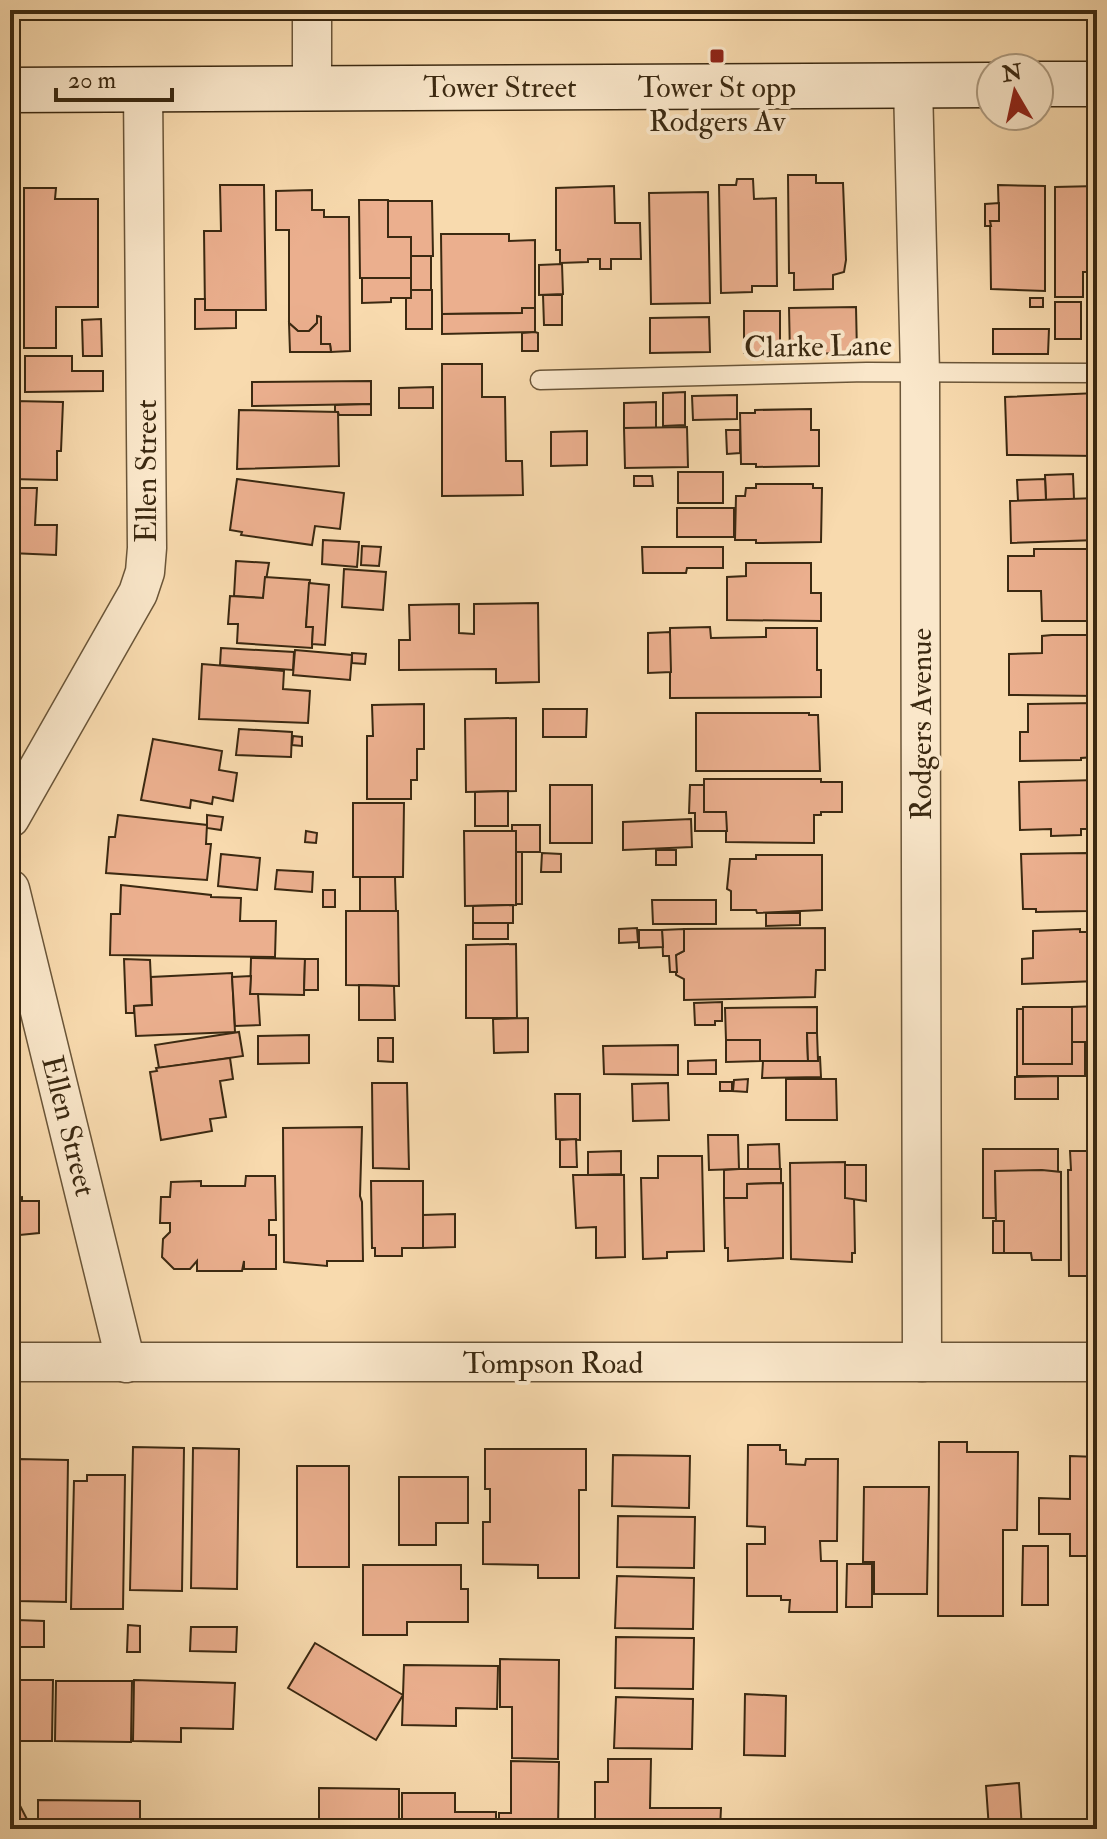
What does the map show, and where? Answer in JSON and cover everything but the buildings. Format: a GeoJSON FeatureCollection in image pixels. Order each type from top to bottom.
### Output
{"type":"FeatureCollection","features":[{"type":"Feature","properties":{"kind":"main road"},"geometry":{"type":"LineString","coordinates":[[1055,84],[1097,84]]}},
{"type":"Feature","properties":{"kind":"main road","name":"Tower Street"},"geometry":{"type":"LineString","coordinates":[[10,90],[975,85]]}},
{"type":"Feature","properties":{"kind":"street"},"geometry":{"type":"LineString","coordinates":[[312,10],[312,89]]}},
{"type":"Feature","properties":{"kind":"street","name":"Rodgers Avenue"},"geometry":{"type":"LineString","coordinates":[[913,85],[920,373],[922,1362]]}},
{"type":"Feature","properties":{"kind":"street","name":"Ellen Street"},"geometry":{"type":"LineString","coordinates":[[10,818],[133,603],[145,572],[143,89]]}},
{"type":"Feature","properties":{"kind":"street","name":"Ellen Street"},"geometry":{"type":"LineString","coordinates":[[10,889],[126,1363]]}},
{"type":"Feature","properties":{"kind":"street","name":"Tompson Road"},"geometry":{"type":"LineString","coordinates":[[10,1362],[1097,1362]]}},
{"type":"Feature","properties":{"kind":"lane","name":"Clarke Lane"},"geometry":{"type":"LineString","coordinates":[[540,380],[1097,373]]}},
{"type":"Feature","properties":{"kind":"place","name":"Tower St opp Rodgers Av"},"geometry":{"type":"Point","coordinates":[717,56]}}]}
